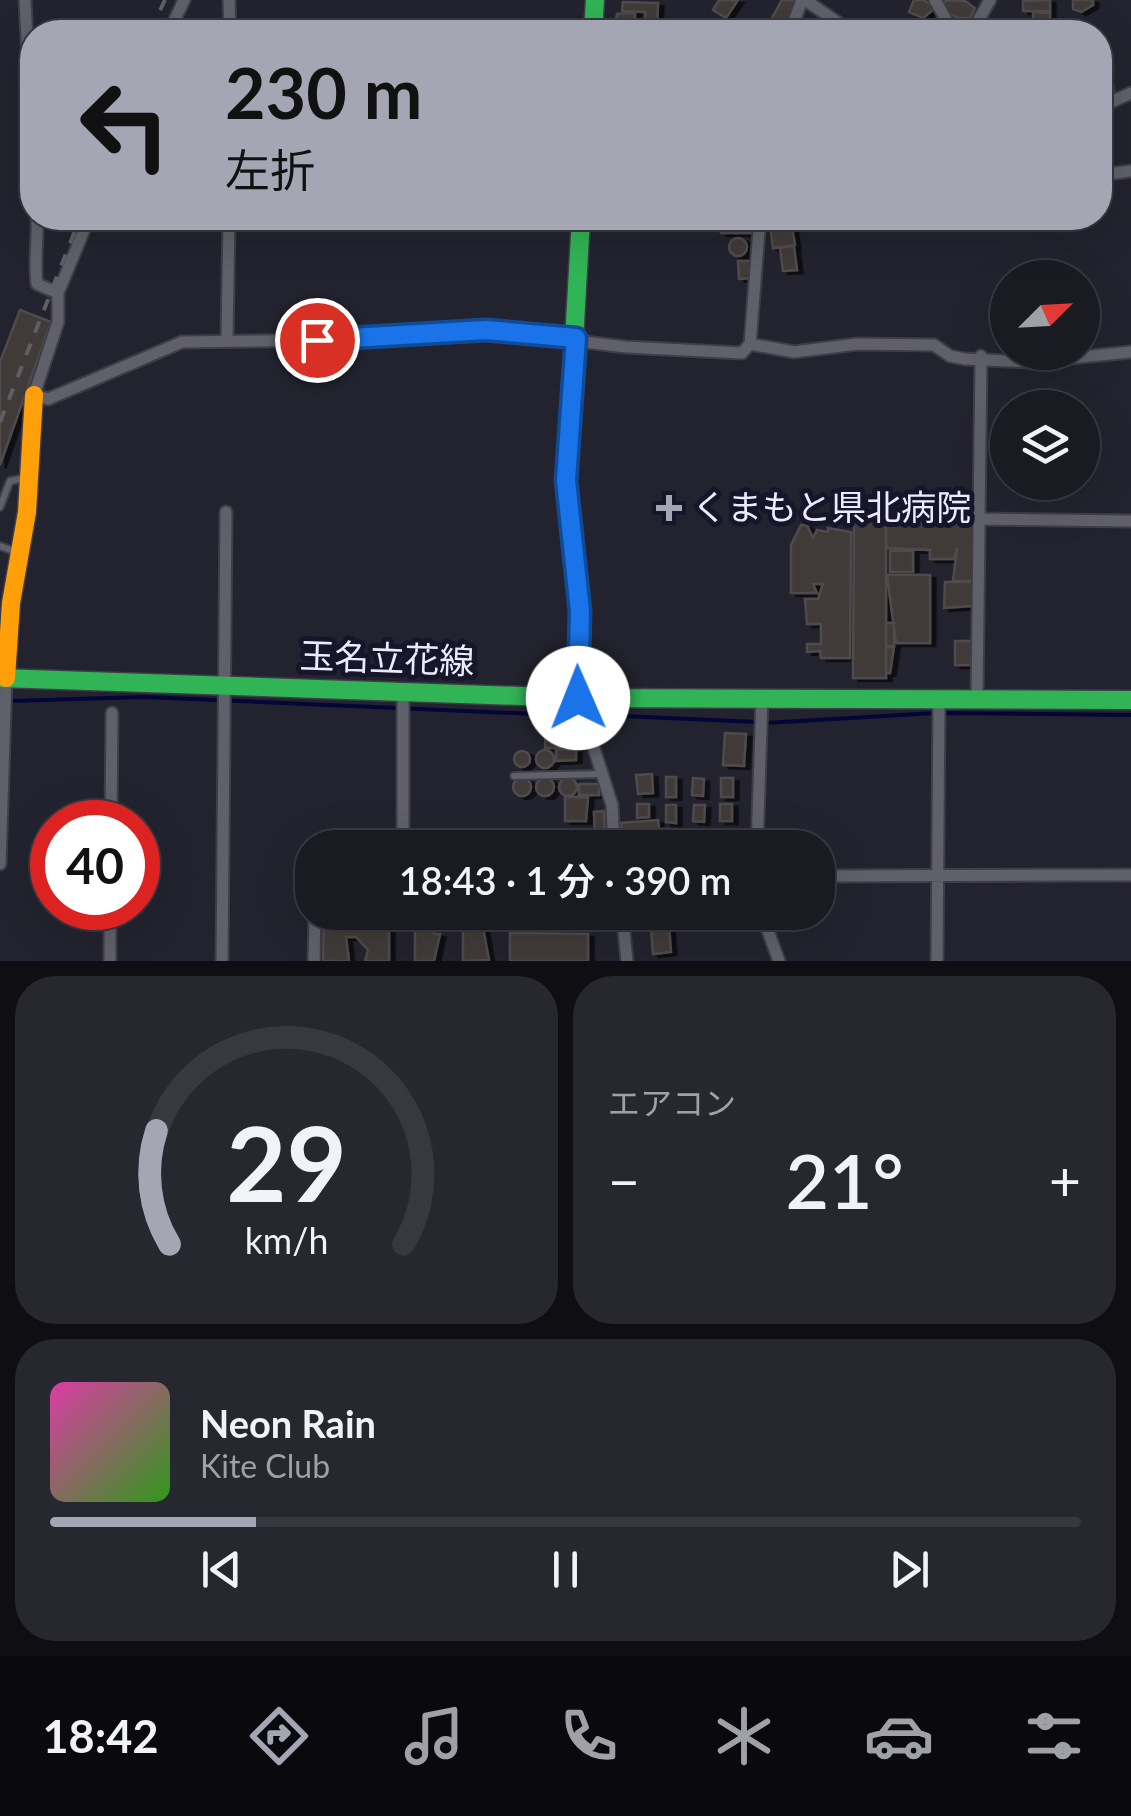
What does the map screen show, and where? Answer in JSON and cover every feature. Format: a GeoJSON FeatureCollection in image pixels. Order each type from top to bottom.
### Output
{"type":"FeatureCollection","features":[{"type":"Feature","properties":{"kind":"main road"},"geometry":{"type":"LineString","coordinates":[[578,698],[579,597],[566,480],[580,230]]}},
{"type":"Feature","properties":{"kind":"main road"},"geometry":{"type":"LineString","coordinates":[[4,684],[30,478],[34,396]]}},
{"type":"Feature","properties":{"kind":"main road","name":"玉名立花線"},"geometry":{"type":"LineString","coordinates":[[4,684],[226,686],[403,704],[578,698],[1131,700]]}},
{"type":"Feature","properties":{"kind":"street"},"geometry":{"type":"LineString","coordinates":[[803,0],[834,20]]}},
{"type":"Feature","properties":{"kind":"street"},"geometry":{"type":"LineString","coordinates":[[38,230],[39,261],[35,278],[37,284],[58,293]]}},
{"type":"Feature","properties":{"kind":"street"},"geometry":{"type":"LineString","coordinates":[[84,230],[58,293],[58,322],[34,396],[48,398],[169,345],[227,340],[317,340],[486,330],[742,353],[750,344],[759,230]]}},
{"type":"Feature","properties":{"kind":"street"},"geometry":{"type":"LineString","coordinates":[[227,340],[229,230]]}},
{"type":"Feature","properties":{"kind":"street"},"geometry":{"type":"LineString","coordinates":[[750,344],[794,352],[900,343],[934,345],[965,359],[981,356],[1030,362],[1131,352]]}},
{"type":"Feature","properties":{"kind":"street"},"geometry":{"type":"LineString","coordinates":[[977,698],[981,356]]}},
{"type":"Feature","properties":{"kind":"street"},"geometry":{"type":"LineString","coordinates":[[222,961],[226,512]]}},
{"type":"Feature","properties":{"kind":"street"},"geometry":{"type":"LineString","coordinates":[[979,520],[1131,521]]}},
{"type":"Feature","properties":{"kind":"street"},"geometry":{"type":"LineString","coordinates":[[0,864],[7,709],[4,684]]}},
{"type":"Feature","properties":{"kind":"street"},"geometry":{"type":"LineString","coordinates":[[758,830],[762,697]]}},
{"type":"Feature","properties":{"kind":"street"},"geometry":{"type":"LineString","coordinates":[[578,698],[612,805],[613,830]]}},
{"type":"Feature","properties":{"kind":"street"},"geometry":{"type":"LineString","coordinates":[[937,961],[939,698]]}},
{"type":"Feature","properties":{"kind":"street"},"geometry":{"type":"LineString","coordinates":[[403,704],[403,830]]}},
{"type":"Feature","properties":{"kind":"street"},"geometry":{"type":"LineString","coordinates":[[111,800],[112,713]]}},
{"type":"Feature","properties":{"kind":"street"},"geometry":{"type":"LineString","coordinates":[[835,876],[1131,875]]}},
{"type":"Feature","properties":{"kind":"street"},"geometry":{"type":"LineString","coordinates":[[110,930],[110,961]]}},
{"type":"Feature","properties":{"kind":"street"},"geometry":{"type":"LineString","coordinates":[[314,930],[314,961]]}},
{"type":"Feature","properties":{"kind":"street"},"geometry":{"type":"LineString","coordinates":[[624,930],[627,961]]}},
{"type":"Feature","properties":{"kind":"street"},"geometry":{"type":"LineString","coordinates":[[768,930],[779,961]]}},
{"type":"Feature","properties":{"kind":"lane"},"geometry":{"type":"LineString","coordinates":[[0,506],[12,478],[30,478]]}},
{"type":"Feature","properties":{"kind":"lane"},"geometry":{"type":"LineString","coordinates":[[0,546],[20,553]]}},
{"type":"Feature","properties":{"kind":"lane"},"geometry":{"type":"LineString","coordinates":[[514,776],[603,774]]}},
{"type":"Feature","properties":{"kind":"building"},"geometry":{"type":"Polygon","coordinates":[[[719,0],[738,0],[726,18],[713,10],[719,0]]]}},
{"type":"Feature","properties":{"kind":"building"},"geometry":{"type":"Polygon","coordinates":[[[782,0],[795,0],[789,20],[771,20],[782,0]]]}},
{"type":"Feature","properties":{"kind":"building"},"geometry":{"type":"Polygon","coordinates":[[[914,0],[924,0],[935,8],[923,18],[909,12],[914,0]]]}},
{"type":"Feature","properties":{"kind":"building"},"geometry":{"type":"Polygon","coordinates":[[[946,0],[965,1],[975,8],[970,18],[958,18],[941,10],[946,0]]]}},
{"type":"Feature","properties":{"kind":"building"},"geometry":{"type":"Polygon","coordinates":[[[1050,0],[1050,11],[1023,11],[1023,1],[1050,0]]]}},
{"type":"Feature","properties":{"kind":"building"},"geometry":{"type":"Polygon","coordinates":[[[1073,0],[1093,0],[1093,5],[1081,12],[1073,9],[1073,0]]]}},
{"type":"Feature","properties":{"kind":"building"},"geometry":{"type":"Polygon","coordinates":[[[623,2],[658,3],[657,20],[645,20],[645,12],[622,11],[623,2]]]}},
{"type":"Feature","properties":{"kind":"building"},"geometry":{"type":"Polygon","coordinates":[[[1033,12],[1050,13],[1050,20],[1033,20],[1033,12]]]}},
{"type":"Feature","properties":{"kind":"building"},"geometry":{"type":"Polygon","coordinates":[[[635,13],[635,20],[616,20],[617,14],[635,13]]]}},
{"type":"Feature","properties":{"kind":"building"},"geometry":{"type":"Polygon","coordinates":[[[721,230],[752,233],[721,233],[721,230]]]}},
{"type":"Feature","properties":{"kind":"building"},"geometry":{"type":"Polygon","coordinates":[[[771,230],[792,230],[795,245],[773,248],[771,230]]]}},
{"type":"Feature","properties":{"kind":"building"},"geometry":{"type":"Polygon","coordinates":[[[738,238],[747,247],[738,256],[729,247],[738,238]]]}},
{"type":"Feature","properties":{"kind":"building"},"geometry":{"type":"Polygon","coordinates":[[[794,246],[797,270],[783,271],[780,248],[794,246]]]}},
{"type":"Feature","properties":{"kind":"building"},"geometry":{"type":"Polygon","coordinates":[[[738,261],[752,261],[752,278],[739,279],[738,261]]]}},
{"type":"Feature","properties":{"kind":"building"},"geometry":{"type":"Polygon","coordinates":[[[20,310],[51,322],[0,465],[0,362],[20,310]]]}},
{"type":"Feature","properties":{"kind":"building"},"geometry":{"type":"Polygon","coordinates":[[[854,521],[886,523],[886,678],[853,678],[854,521]]]}},
{"type":"Feature","properties":{"kind":"building"},"geometry":{"type":"Polygon","coordinates":[[[886,523],[976,523],[976,581],[953,581],[957,548],[954,559],[930,559],[930,550],[886,548],[886,523]]]}},
{"type":"Feature","properties":{"kind":"building"},"geometry":{"type":"Polygon","coordinates":[[[801,525],[807,525],[813,538],[817,530],[828,532],[828,528],[851,532],[850,658],[821,658],[820,651],[807,652],[807,644],[821,644],[821,624],[807,624],[805,599],[818,599],[823,584],[813,584],[817,593],[791,593],[791,545],[801,525]]]}},
{"type":"Feature","properties":{"kind":"building"},"geometry":{"type":"Polygon","coordinates":[[[890,551],[913,551],[913,572],[890,572],[890,551]]]}},
{"type":"Feature","properties":{"kind":"building"},"geometry":{"type":"Polygon","coordinates":[[[887,575],[930,575],[930,643],[896,643],[887,575]]]}},
{"type":"Feature","properties":{"kind":"building"},"geometry":{"type":"Polygon","coordinates":[[[945,582],[972,582],[972,594],[976,594],[972,606],[944,608],[945,582]]]}},
{"type":"Feature","properties":{"kind":"building"},"geometry":{"type":"Polygon","coordinates":[[[886,623],[894,623],[894,646],[886,646],[886,623]]]}},
{"type":"Feature","properties":{"kind":"building"},"geometry":{"type":"Polygon","coordinates":[[[955,641],[974,641],[974,665],[955,665],[955,641]]]}},
{"type":"Feature","properties":{"kind":"building"},"geometry":{"type":"Polygon","coordinates":[[[886,647],[894,647],[890,673],[886,673],[886,647]]]}},
{"type":"Feature","properties":{"kind":"building"},"geometry":{"type":"Polygon","coordinates":[[[546,724],[561,724],[561,748],[545,748],[546,724]]]}},
{"type":"Feature","properties":{"kind":"building"},"geometry":{"type":"Polygon","coordinates":[[[725,733],[746,734],[744,766],[723,765],[725,733]]]}},
{"type":"Feature","properties":{"kind":"building"},"geometry":{"type":"Polygon","coordinates":[[[545,750],[554,759],[545,768],[536,759],[545,750]]]}},
{"type":"Feature","properties":{"kind":"building"},"geometry":{"type":"Polygon","coordinates":[[[556,750],[576,750],[576,760],[556,761],[556,750]]]}},
{"type":"Feature","properties":{"kind":"building"},"geometry":{"type":"Polygon","coordinates":[[[522,751],[530,759],[522,767],[514,759],[522,751]]]}},
{"type":"Feature","properties":{"kind":"building"},"geometry":{"type":"Polygon","coordinates":[[[652,774],[653,793],[638,794],[636,775],[652,774]]]}},
{"type":"Feature","properties":{"kind":"building"},"geometry":{"type":"Polygon","coordinates":[[[666,777],[676,777],[676,797],[666,797],[666,777]]]}},
{"type":"Feature","properties":{"kind":"building"},"geometry":{"type":"Polygon","coordinates":[[[522,778],[531,787],[522,796],[513,787],[522,778]]]}},
{"type":"Feature","properties":{"kind":"building"},"geometry":{"type":"Polygon","coordinates":[[[545,778],[554,787],[545,796],[536,787],[545,778]]]}},
{"type":"Feature","properties":{"kind":"building"},"geometry":{"type":"Polygon","coordinates":[[[568,778],[577,787],[568,796],[559,787],[568,778]]]}},
{"type":"Feature","properties":{"kind":"building"},"geometry":{"type":"Polygon","coordinates":[[[693,778],[704,779],[703,796],[692,795],[693,778]]]}},
{"type":"Feature","properties":{"kind":"building"},"geometry":{"type":"Polygon","coordinates":[[[721,778],[733,778],[733,797],[721,797],[721,778]]]}},
{"type":"Feature","properties":{"kind":"building"},"geometry":{"type":"Polygon","coordinates":[[[579,784],[599,784],[599,795],[579,795],[579,784]]]}},
{"type":"Feature","properties":{"kind":"building"},"geometry":{"type":"Polygon","coordinates":[[[565,797],[588,797],[586,821],[565,821],[565,797]]]}},
{"type":"Feature","properties":{"kind":"building"},"geometry":{"type":"Polygon","coordinates":[[[637,804],[649,804],[649,817],[637,818],[637,804]]]}},
{"type":"Feature","properties":{"kind":"building"},"geometry":{"type":"Polygon","coordinates":[[[720,804],[732,804],[732,821],[720,821],[720,804]]]}},
{"type":"Feature","properties":{"kind":"building"},"geometry":{"type":"Polygon","coordinates":[[[666,805],[676,805],[676,823],[666,822],[666,805]]]}},
{"type":"Feature","properties":{"kind":"building"},"geometry":{"type":"Polygon","coordinates":[[[694,805],[705,805],[704,822],[693,821],[694,805]]]}},
{"type":"Feature","properties":{"kind":"building"},"geometry":{"type":"Polygon","coordinates":[[[604,811],[605,830],[595,830],[594,812],[604,811]]]}},
{"type":"Feature","properties":{"kind":"building"},"geometry":{"type":"Polygon","coordinates":[[[658,820],[659,829],[669,830],[622,830],[621,823],[658,820]]]}},
{"type":"Feature","properties":{"kind":"building"},"geometry":{"type":"Polygon","coordinates":[[[324,930],[389,930],[389,961],[365,961],[368,950],[356,937],[346,937],[349,961],[323,961],[324,930]]]}},
{"type":"Feature","properties":{"kind":"building"},"geometry":{"type":"Polygon","coordinates":[[[415,930],[434,930],[434,934],[440,934],[434,961],[415,961],[415,930]]]}},
{"type":"Feature","properties":{"kind":"building"},"geometry":{"type":"Polygon","coordinates":[[[463,930],[483,930],[489,960],[463,961],[463,930]]]}},
{"type":"Feature","properties":{"kind":"building"},"geometry":{"type":"Polygon","coordinates":[[[651,930],[669,930],[671,952],[653,954],[651,930]]]}},
{"type":"Feature","properties":{"kind":"building"},"geometry":{"type":"Polygon","coordinates":[[[510,933],[588,934],[588,961],[510,961],[510,933]]]}},
{"type":"Feature","properties":{"kind":"waterway"},"geometry":{"type":"LineString","coordinates":[[10,701],[145,697],[535,714]]}},
{"type":"Feature","properties":{"kind":"waterway"},"geometry":{"type":"LineString","coordinates":[[766,723],[935,713],[1131,715]]}},
{"type":"Feature","properties":{"kind":"waterway"},"geometry":{"type":"LineString","coordinates":[[622,716],[757,722]]}},
{"type":"Feature","properties":{"kind":"railway"},"geometry":{"type":"LineString","coordinates":[[156,20],[165,0]]}},
{"type":"Feature","properties":{"kind":"railway"},"geometry":{"type":"LineString","coordinates":[[0,422],[75,230]]}},
{"type":"Feature","properties":{"kind":"traffic: fast"},"geometry":{"type":"LineString","coordinates":[[594,20],[595,0]]}},
{"type":"Feature","properties":{"kind":"traffic: fast"},"geometry":{"type":"LineString","coordinates":[[578,698],[580,611],[566,480],[580,230]]}},
{"type":"Feature","properties":{"kind":"traffic: fast"},"geometry":{"type":"LineString","coordinates":[[0,678],[578,698],[1131,700]]}},
{"type":"Feature","properties":{"kind":"traffic: slow"},"geometry":{"type":"LineString","coordinates":[[6,678],[11,603],[27,512],[34,395]]}},
{"type":"Feature","properties":{"kind":"place","name":"くまもと県北病院"},"geometry":{"type":"Point","coordinates":[669,508]}},
{"type":"Feature","properties":{"kind":"route"},"geometry":{"type":"LineString","coordinates":[[317,340],[486,330],[576,338],[566,480],[580,611],[578,698]]}}]}
